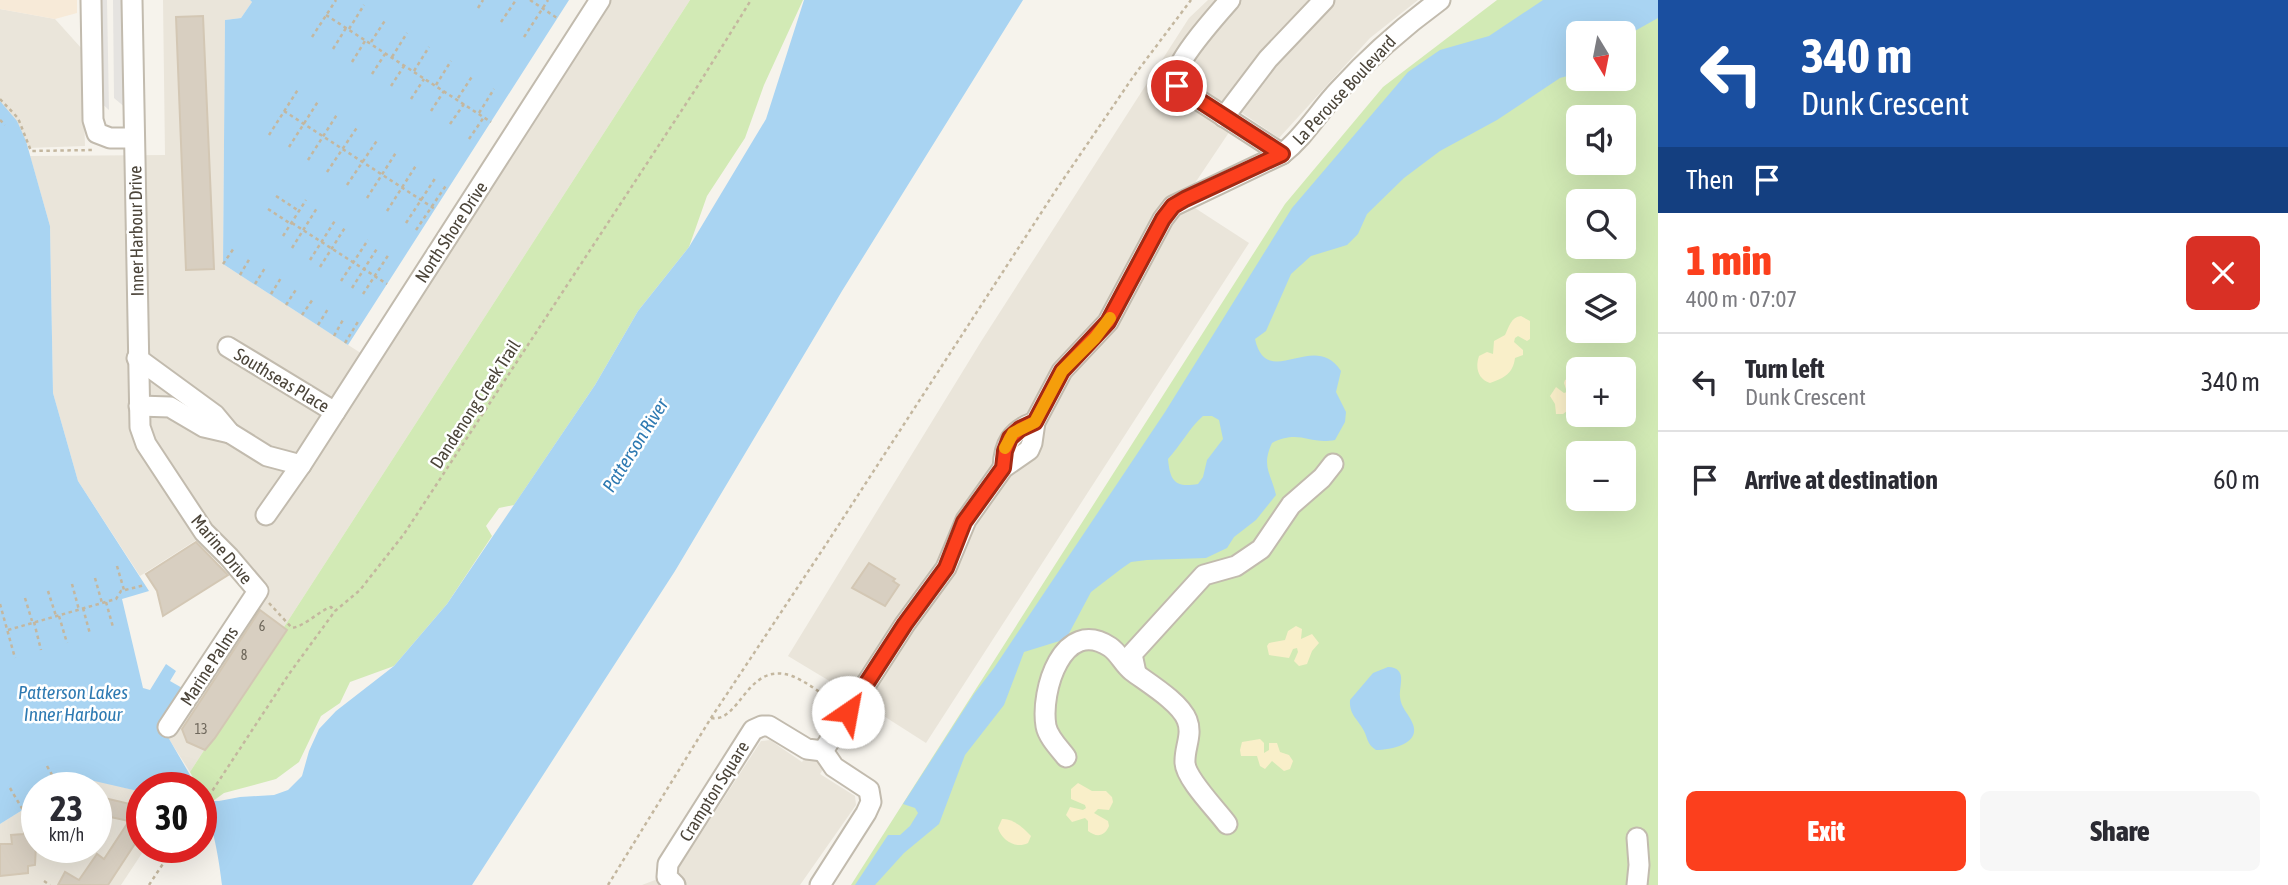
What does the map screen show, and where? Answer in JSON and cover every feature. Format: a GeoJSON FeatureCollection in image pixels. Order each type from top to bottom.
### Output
{"type":"FeatureCollection","features":[{"type":"Feature","properties":{"kind":"street"},"geometry":{"type":"LineString","coordinates":[[91,0],[93,120],[97,133],[110,138],[134,138]]}},
{"type":"Feature","properties":{"kind":"street","name":"Inner Harbour Drive"},"geometry":{"type":"LineString","coordinates":[[132,0],[139,406],[146,444],[155,458]]}},
{"type":"Feature","properties":{"kind":"street","name":"North Shore Drive"},"geometry":{"type":"LineString","coordinates":[[266,515],[301,465],[600,0]]}},
{"type":"Feature","properties":{"kind":"street"},"geometry":{"type":"LineString","coordinates":[[1230,0],[1211,21],[1174,75],[1174,82],[1282,154]]}},
{"type":"Feature","properties":{"kind":"street"},"geometry":{"type":"LineString","coordinates":[[1224,117],[1268,59],[1324,0]]}},
{"type":"Feature","properties":{"kind":"street","name":"La Perouse Boulevard"},"geometry":{"type":"LineString","coordinates":[[828,742],[905,624],[943,572],[964,522],[1003,468],[1010,438],[1020,429],[1035,422],[1062,371],[1108,322],[1163,219],[1173,206],[1282,154],[1296,143],[1336,93],[1363,65],[1389,40],[1440,0]]}},
{"type":"Feature","properties":{"kind":"street","name":"Southseas Place"},"geometry":{"type":"LineString","coordinates":[[228,347],[335,412]]}},
{"type":"Feature","properties":{"kind":"street"},"geometry":{"type":"LineString","coordinates":[[137,358],[215,415],[230,433],[267,456],[301,465]]}},
{"type":"Feature","properties":{"kind":"street"},"geometry":{"type":"LineString","coordinates":[[139,406],[170,407],[204,427],[230,433]]}},
{"type":"Feature","properties":{"kind":"street","name":"Marine Drive"},"geometry":{"type":"LineString","coordinates":[[155,458],[204,533],[229,557],[253,598]]}},
{"type":"Feature","properties":{"kind":"street"},"geometry":{"type":"LineString","coordinates":[[1136,673],[1132,654],[1204,575],[1236,566],[1261,549],[1291,505],[1322,478],[1333,464]]}},
{"type":"Feature","properties":{"kind":"street","name":"Marine Palms"},"geometry":{"type":"LineString","coordinates":[[168,727],[253,598]]}},
{"type":"Feature","properties":{"kind":"street"},"geometry":{"type":"LineString","coordinates":[[1066,757],[1046,727],[1047,694],[1055,664],[1068,647],[1085,640],[1100,641],[1113,649],[1123,662],[1180,709],[1187,720],[1190,733],[1185,764],[1190,780],[1227,824]]}},
{"type":"Feature","properties":{"kind":"street","name":"Crampton Square"},"geometry":{"type":"LineString","coordinates":[[675,885],[667,877],[668,864],[753,730],[769,726],[807,748],[828,742],[831,763],[869,790],[871,802],[866,813],[820,885]]}},
{"type":"Feature","properties":{"kind":"street"},"geometry":{"type":"LineString","coordinates":[[1637,838],[1637,885]]}},
{"type":"Feature","properties":{"kind":"path"},"geometry":{"type":"LineString","coordinates":[[312,37],[336,0]]}},
{"type":"Feature","properties":{"kind":"path"},"geometry":{"type":"LineString","coordinates":[[478,8],[483,0]]}},
{"type":"Feature","properties":{"kind":"path"},"geometry":{"type":"LineString","coordinates":[[501,22],[516,0]]}},
{"type":"Feature","properties":{"kind":"path"},"geometry":{"type":"LineString","coordinates":[[530,0],[558,18]]}},
{"type":"Feature","properties":{"kind":"path"},"geometry":{"type":"LineString","coordinates":[[524,37],[548,0]]}},
{"type":"Feature","properties":{"kind":"path","name":"Dandenong Creek Trail"},"geometry":{"type":"LineString","coordinates":[[217,784],[289,674],[335,611],[360,590],[404,534],[690,99],[751,0]]}},
{"type":"Feature","properties":{"kind":"path"},"geometry":{"type":"LineString","coordinates":[[608,885],[711,718],[1091,137],[1191,0]]}},
{"type":"Feature","properties":{"kind":"path"},"geometry":{"type":"LineString","coordinates":[[333,49],[364,5]]}},
{"type":"Feature","properties":{"kind":"path"},"geometry":{"type":"LineString","coordinates":[[326,15],[491,122]]}},
{"type":"Feature","properties":{"kind":"path"},"geometry":{"type":"LineString","coordinates":[[370,44],[386,19]]}},
{"type":"Feature","properties":{"kind":"path"},"geometry":{"type":"LineString","coordinates":[[391,58],[407,33]]}},
{"type":"Feature","properties":{"kind":"path"},"geometry":{"type":"LineString","coordinates":[[352,62],[365,41]]}},
{"type":"Feature","properties":{"kind":"path"},"geometry":{"type":"LineString","coordinates":[[413,72],[429,47]]}},
{"type":"Feature","properties":{"kind":"path"},"geometry":{"type":"LineString","coordinates":[[372,74],[385,54]]}},
{"type":"Feature","properties":{"kind":"path"},"geometry":{"type":"LineString","coordinates":[[435,86],[451,61]]}},
{"type":"Feature","properties":{"kind":"path"},"geometry":{"type":"LineString","coordinates":[[391,86],[404,66]]}},
{"type":"Feature","properties":{"kind":"path"},"geometry":{"type":"LineString","coordinates":[[457,100],[473,75]]}},
{"type":"Feature","properties":{"kind":"path"},"geometry":{"type":"LineString","coordinates":[[411,99],[424,79]]}},
{"type":"Feature","properties":{"kind":"path"},"geometry":{"type":"LineString","coordinates":[[269,135],[299,88]]}},
{"type":"Feature","properties":{"kind":"path"},"geometry":{"type":"LineString","coordinates":[[478,113],[494,89]]}},
{"type":"Feature","properties":{"kind":"path"},"geometry":{"type":"LineString","coordinates":[[431,111],[444,91]]}},
{"type":"Feature","properties":{"kind":"path"},"geometry":{"type":"LineString","coordinates":[[0,99],[18,118],[31,150],[96,150]]}},
{"type":"Feature","properties":{"kind":"path"},"geometry":{"type":"LineString","coordinates":[[289,147],[319,100]]}},
{"type":"Feature","properties":{"kind":"path"},"geometry":{"type":"LineString","coordinates":[[450,124],[464,104]]}},
{"type":"Feature","properties":{"kind":"path"},"geometry":{"type":"LineString","coordinates":[[284,111],[433,208]]}},
{"type":"Feature","properties":{"kind":"path"},"geometry":{"type":"LineString","coordinates":[[308,160],[338,113]]}},
{"type":"Feature","properties":{"kind":"path"},"geometry":{"type":"LineString","coordinates":[[469,139],[484,117]]}},
{"type":"Feature","properties":{"kind":"path"},"geometry":{"type":"LineString","coordinates":[[0,120],[5,125]]}},
{"type":"Feature","properties":{"kind":"path"},"geometry":{"type":"LineString","coordinates":[[327,172],[358,126]]}},
{"type":"Feature","properties":{"kind":"path"},"geometry":{"type":"LineString","coordinates":[[347,185],[378,139]]}},
{"type":"Feature","properties":{"kind":"path"},"geometry":{"type":"LineString","coordinates":[[367,198],[397,151]]}},
{"type":"Feature","properties":{"kind":"path"},"geometry":{"type":"LineString","coordinates":[[387,211],[417,164]]}},
{"type":"Feature","properties":{"kind":"path"},"geometry":{"type":"LineString","coordinates":[[406,223],[436,177]]}},
{"type":"Feature","properties":{"kind":"path"},"geometry":{"type":"LineString","coordinates":[[416,230],[447,184]]}},
{"type":"Feature","properties":{"kind":"path"},"geometry":{"type":"LineString","coordinates":[[276,196],[299,211]]}},
{"type":"Feature","properties":{"kind":"path"},"geometry":{"type":"LineString","coordinates":[[283,236],[306,200]]}},
{"type":"Feature","properties":{"kind":"path"},"geometry":{"type":"LineString","coordinates":[[292,248],[317,208]]}},
{"type":"Feature","properties":{"kind":"path"},"geometry":{"type":"LineString","coordinates":[[268,209],[387,284]]}},
{"type":"Feature","properties":{"kind":"path"},"geometry":{"type":"LineString","coordinates":[[310,260],[335,219]]}},
{"type":"Feature","properties":{"kind":"path"},"geometry":{"type":"LineString","coordinates":[[320,267],[346,226]]}},
{"type":"Feature","properties":{"kind":"path"},"geometry":{"type":"LineString","coordinates":[[341,281],[368,240]]}},
{"type":"Feature","properties":{"kind":"path"},"geometry":{"type":"LineString","coordinates":[[352,288],[379,247]]}},
{"type":"Feature","properties":{"kind":"path"},"geometry":{"type":"LineString","coordinates":[[223,264],[234,248]]}},
{"type":"Feature","properties":{"kind":"path"},"geometry":{"type":"LineString","coordinates":[[363,294],[389,254]]}},
{"type":"Feature","properties":{"kind":"path"},"geometry":{"type":"LineString","coordinates":[[240,275],[250,258]]}},
{"type":"Feature","properties":{"kind":"path"},"geometry":{"type":"LineString","coordinates":[[255,285],[265,268]]}},
{"type":"Feature","properties":{"kind":"path"},"geometry":{"type":"LineString","coordinates":[[271,295],[281,278]]}},
{"type":"Feature","properties":{"kind":"path"},"geometry":{"type":"LineString","coordinates":[[286,305],[297,288]]}},
{"type":"Feature","properties":{"kind":"path"},"geometry":{"type":"LineString","coordinates":[[302,315],[313,299]]}},
{"type":"Feature","properties":{"kind":"path"},"geometry":{"type":"LineString","coordinates":[[318,325],[328,309]]}},
{"type":"Feature","properties":{"kind":"path"},"geometry":{"type":"LineString","coordinates":[[334,335],[344,318]]}},
{"type":"Feature","properties":{"kind":"path"},"geometry":{"type":"LineString","coordinates":[[345,343],[359,320]]}},
{"type":"Feature","properties":{"kind":"path"},"geometry":{"type":"LineString","coordinates":[[117,566],[124,590]]}},
{"type":"Feature","properties":{"kind":"path"},"geometry":{"type":"LineString","coordinates":[[95,578],[113,627]]}},
{"type":"Feature","properties":{"kind":"path"},"geometry":{"type":"LineString","coordinates":[[72,584],[90,634]]}},
{"type":"Feature","properties":{"kind":"path"},"geometry":{"type":"LineString","coordinates":[[8,629],[116,599],[124,590],[145,585]]}},
{"type":"Feature","properties":{"kind":"path"},"geometry":{"type":"LineString","coordinates":[[48,591],[67,643]]}},
{"type":"Feature","properties":{"kind":"path"},"geometry":{"type":"LineString","coordinates":[[25,598],[41,650]]}},
{"type":"Feature","properties":{"kind":"path"},"geometry":{"type":"LineString","coordinates":[[253,598],[292,628],[324,609],[331,607],[335,611]]}},
{"type":"Feature","properties":{"kind":"path"},"geometry":{"type":"LineString","coordinates":[[0,604],[15,658]]}},
{"type":"Feature","properties":{"kind":"path"},"geometry":{"type":"LineString","coordinates":[[711,718],[726,716],[757,680],[774,674],[796,677],[848,712]]}},
{"type":"Feature","properties":{"kind":"path"},"geometry":{"type":"LineString","coordinates":[[822,694],[817,705],[828,742]]}},
{"type":"Feature","properties":{"kind":"path"},"geometry":{"type":"LineString","coordinates":[[47,766],[50,772]]}},
{"type":"Feature","properties":{"kind":"path"},"geometry":{"type":"LineString","coordinates":[[10,788],[21,807]]}},
{"type":"Feature","properties":{"kind":"path"},"geometry":{"type":"LineString","coordinates":[[149,885],[163,863]]}},
{"type":"Feature","properties":{"kind":"path"},"geometry":{"type":"LineString","coordinates":[[44,881],[50,885]]}},
{"type":"Feature","properties":{"kind":"shaded area"},"geometry":{"type":"Polygon","coordinates":[[[0,0],[77,0],[77,13],[55,19],[0,9],[0,0]]]}},
{"type":"Feature","properties":{"kind":"shaded area"},"geometry":{"type":"Polygon","coordinates":[[[96,0],[107,0],[109,110],[98,100],[96,0]]]}},
{"type":"Feature","properties":{"kind":"shaded area"},"geometry":{"type":"Polygon","coordinates":[[[113,0],[124,0],[126,108],[114,98],[113,0]]]}},
{"type":"Feature","properties":{"kind":"shaded area"},"geometry":{"type":"Polygon","coordinates":[[[163,0],[250,0],[252,2],[241,18],[225,20],[223,264],[373,361],[607,0],[690,0],[190,772],[160,725],[247,590],[201,537],[140,576],[78,481],[53,393],[50,226],[30,156],[165,155],[163,0]]]}},
{"type":"Feature","properties":{"kind":"shaded area"},"geometry":{"type":"Polygon","coordinates":[[[1208,0],[1418,0],[1370,38],[1279,138],[1242,113],[1191,189],[1195,208],[1249,243],[926,743],[865,704],[820,774],[855,796],[856,805],[800,885],[642,885],[676,872],[761,741],[770,740],[802,762],[851,694],[788,656],[982,340],[1189,18],[1208,0]]]}},
{"type":"Feature","properties":{"kind":"shaded area"},"geometry":{"type":"Polygon","coordinates":[[[0,9],[55,19],[82,49],[85,146],[28,148],[0,101],[0,9]]]}},
{"type":"Feature","properties":{"kind":"shaded area"},"geometry":{"type":"Polygon","coordinates":[[[112,785],[126,788],[126,863],[135,863],[121,885],[0,885],[0,824],[21,811],[21,863],[112,863],[112,785]]]}},
{"type":"Feature","properties":{"kind":"green space"},"geometry":{"type":"Polygon","coordinates":[[[690,0],[803,0],[764,85],[745,138],[707,196],[689,247],[638,311],[595,385],[514,505],[499,508],[486,526],[492,536],[447,604],[394,666],[350,682],[340,703],[321,716],[299,762],[276,779],[224,793],[217,798],[217,772],[190,772],[690,0]]]}},
{"type":"Feature","properties":{"kind":"green space"},"geometry":{"type":"Polygon","coordinates":[[[1497,0],[1658,0],[1658,885],[851,885],[1285,204],[1383,87],[1497,0]]]}},
{"type":"Feature","properties":{"kind":"sand"},"geometry":{"type":"Polygon","coordinates":[[[1521,316],[1530,321],[1530,339],[1527,341],[1518,336],[1514,342],[1523,350],[1523,355],[1515,358],[1512,368],[1504,377],[1490,383],[1486,381],[1478,372],[1479,356],[1487,352],[1493,354],[1494,341],[1505,335],[1513,320],[1521,316]]]}},
{"type":"Feature","properties":{"kind":"sand"},"geometry":{"type":"Polygon","coordinates":[[[1556,387],[1566,392],[1566,412],[1556,414],[1555,404],[1550,396],[1556,387]]]}},
{"type":"Feature","properties":{"kind":"sand"},"geometry":{"type":"Polygon","coordinates":[[[1296,626],[1302,629],[1301,639],[1312,634],[1319,643],[1312,651],[1307,664],[1299,666],[1294,661],[1297,648],[1293,649],[1289,658],[1269,655],[1267,646],[1269,643],[1285,640],[1288,631],[1296,626]]]}},
{"type":"Feature","properties":{"kind":"sand"},"geometry":{"type":"Polygon","coordinates":[[[1260,739],[1264,743],[1264,753],[1269,750],[1269,743],[1277,743],[1280,752],[1289,755],[1293,761],[1290,769],[1284,771],[1272,761],[1265,769],[1260,766],[1257,756],[1241,756],[1242,742],[1260,739]]]}},
{"type":"Feature","properties":{"kind":"sand"},"geometry":{"type":"Polygon","coordinates":[[[1078,783],[1092,791],[1106,791],[1112,797],[1109,810],[1098,809],[1094,813],[1108,821],[1109,826],[1103,834],[1095,835],[1088,831],[1088,821],[1085,818],[1072,822],[1066,815],[1070,807],[1083,810],[1086,808],[1071,799],[1071,789],[1078,783]]]}},
{"type":"Feature","properties":{"kind":"sand"},"geometry":{"type":"Polygon","coordinates":[[[1002,819],[1014,822],[1025,830],[1031,836],[1028,843],[1019,845],[1006,840],[998,828],[1002,819]]]}},
{"type":"Feature","properties":{"kind":"water"},"geometry":{"type":"Polygon","coordinates":[[[250,0],[569,0],[348,345],[223,264],[225,20],[241,18],[252,2],[250,0]]]}},
{"type":"Feature","properties":{"kind":"water","name":"Patterson River"},"geometry":{"type":"Polygon","coordinates":[[[804,0],[1023,0],[842,291],[675,571],[472,885],[222,885],[217,851],[217,801],[274,795],[288,790],[302,776],[319,729],[336,711],[394,666],[447,604],[595,385],[638,311],[689,247],[766,119],[804,0]]]}},
{"type":"Feature","properties":{"kind":"water"},"geometry":{"type":"Polygon","coordinates":[[[1543,0],[1658,0],[1658,18],[1636,30],[1636,21],[1566,21],[1566,76],[1497,120],[1440,151],[1404,178],[1367,214],[1358,234],[1347,245],[1311,256],[1291,274],[1266,331],[1255,339],[1261,354],[1270,360],[1318,356],[1330,360],[1341,371],[1336,392],[1346,412],[1345,422],[1335,440],[1318,441],[1290,437],[1272,443],[1267,464],[1276,495],[1256,520],[1234,537],[1227,548],[1206,558],[1131,562],[1091,592],[1066,639],[1024,652],[1004,705],[965,755],[939,824],[904,853],[875,885],[855,885],[888,835],[900,835],[910,826],[918,813],[915,808],[903,804],[1165,412],[1292,208],[1408,72],[1440,50],[1489,36],[1543,0]],[[1203,416],[1168,459],[1172,478],[1179,484],[1198,484],[1203,477],[1207,460],[1223,439],[1219,420],[1212,416],[1203,416]]]}},
{"type":"Feature","properties":{"kind":"water","name":"Patterson Lakes Inner Harbour"},"geometry":{"type":"Polygon","coordinates":[[[0,101],[17,121],[26,141],[50,226],[53,393],[78,481],[149,591],[122,599],[143,688],[150,690],[166,664],[176,671],[170,681],[184,689],[161,725],[188,772],[126,772],[126,788],[112,785],[112,772],[21,772],[21,811],[0,824],[0,101]]]}},
{"type":"Feature","properties":{"kind":"water"},"geometry":{"type":"Polygon","coordinates":[[[1388,667],[1398,670],[1400,674],[1401,701],[1414,730],[1409,741],[1389,749],[1376,750],[1352,713],[1350,700],[1373,673],[1388,667]]]}},
{"type":"Feature","properties":{"kind":"building"},"geometry":{"type":"Polygon","coordinates":[[[203,16],[214,269],[186,270],[176,17],[203,16]]]}},
{"type":"Feature","properties":{"kind":"building"},"geometry":{"type":"Polygon","coordinates":[[[196,542],[228,575],[163,616],[157,591],[146,574],[196,542]]]}},
{"type":"Feature","properties":{"kind":"building"},"geometry":{"type":"Polygon","coordinates":[[[869,563],[895,579],[893,581],[899,585],[885,606],[852,588],[869,563]]]}},
{"type":"Feature","properties":{"kind":"building"},"geometry":{"type":"Polygon","coordinates":[[[260,610],[287,630],[205,750],[187,742],[182,729],[260,610]]]}},
{"type":"Feature","properties":{"kind":"building"},"geometry":{"type":"Polygon","coordinates":[[[112,800],[126,803],[126,820],[112,817],[112,800]]]}},
{"type":"Feature","properties":{"kind":"building"},"geometry":{"type":"Polygon","coordinates":[[[126,826],[126,857],[108,885],[58,885],[65,872],[79,880],[91,863],[112,863],[112,847],[126,826]]]}},
{"type":"Feature","properties":{"kind":"building"},"geometry":{"type":"Polygon","coordinates":[[[21,834],[21,863],[35,865],[28,866],[28,873],[0,876],[0,844],[12,844],[11,835],[21,834]]]}},
{"type":"Feature","properties":{"kind":"slow traffic"},"geometry":{"type":"LineString","coordinates":[[1005,448],[1013,433],[1035,422],[1062,371],[1095,338],[1110,318]]}},
{"type":"Feature","properties":{"kind":"route"},"geometry":{"type":"LineString","coordinates":[[848,712],[905,624],[946,568],[964,522],[1003,468],[1005,451],[1013,433],[1035,422],[1062,371],[1108,322],[1163,219],[1173,206],[1282,154],[1177,86]]}}]}
